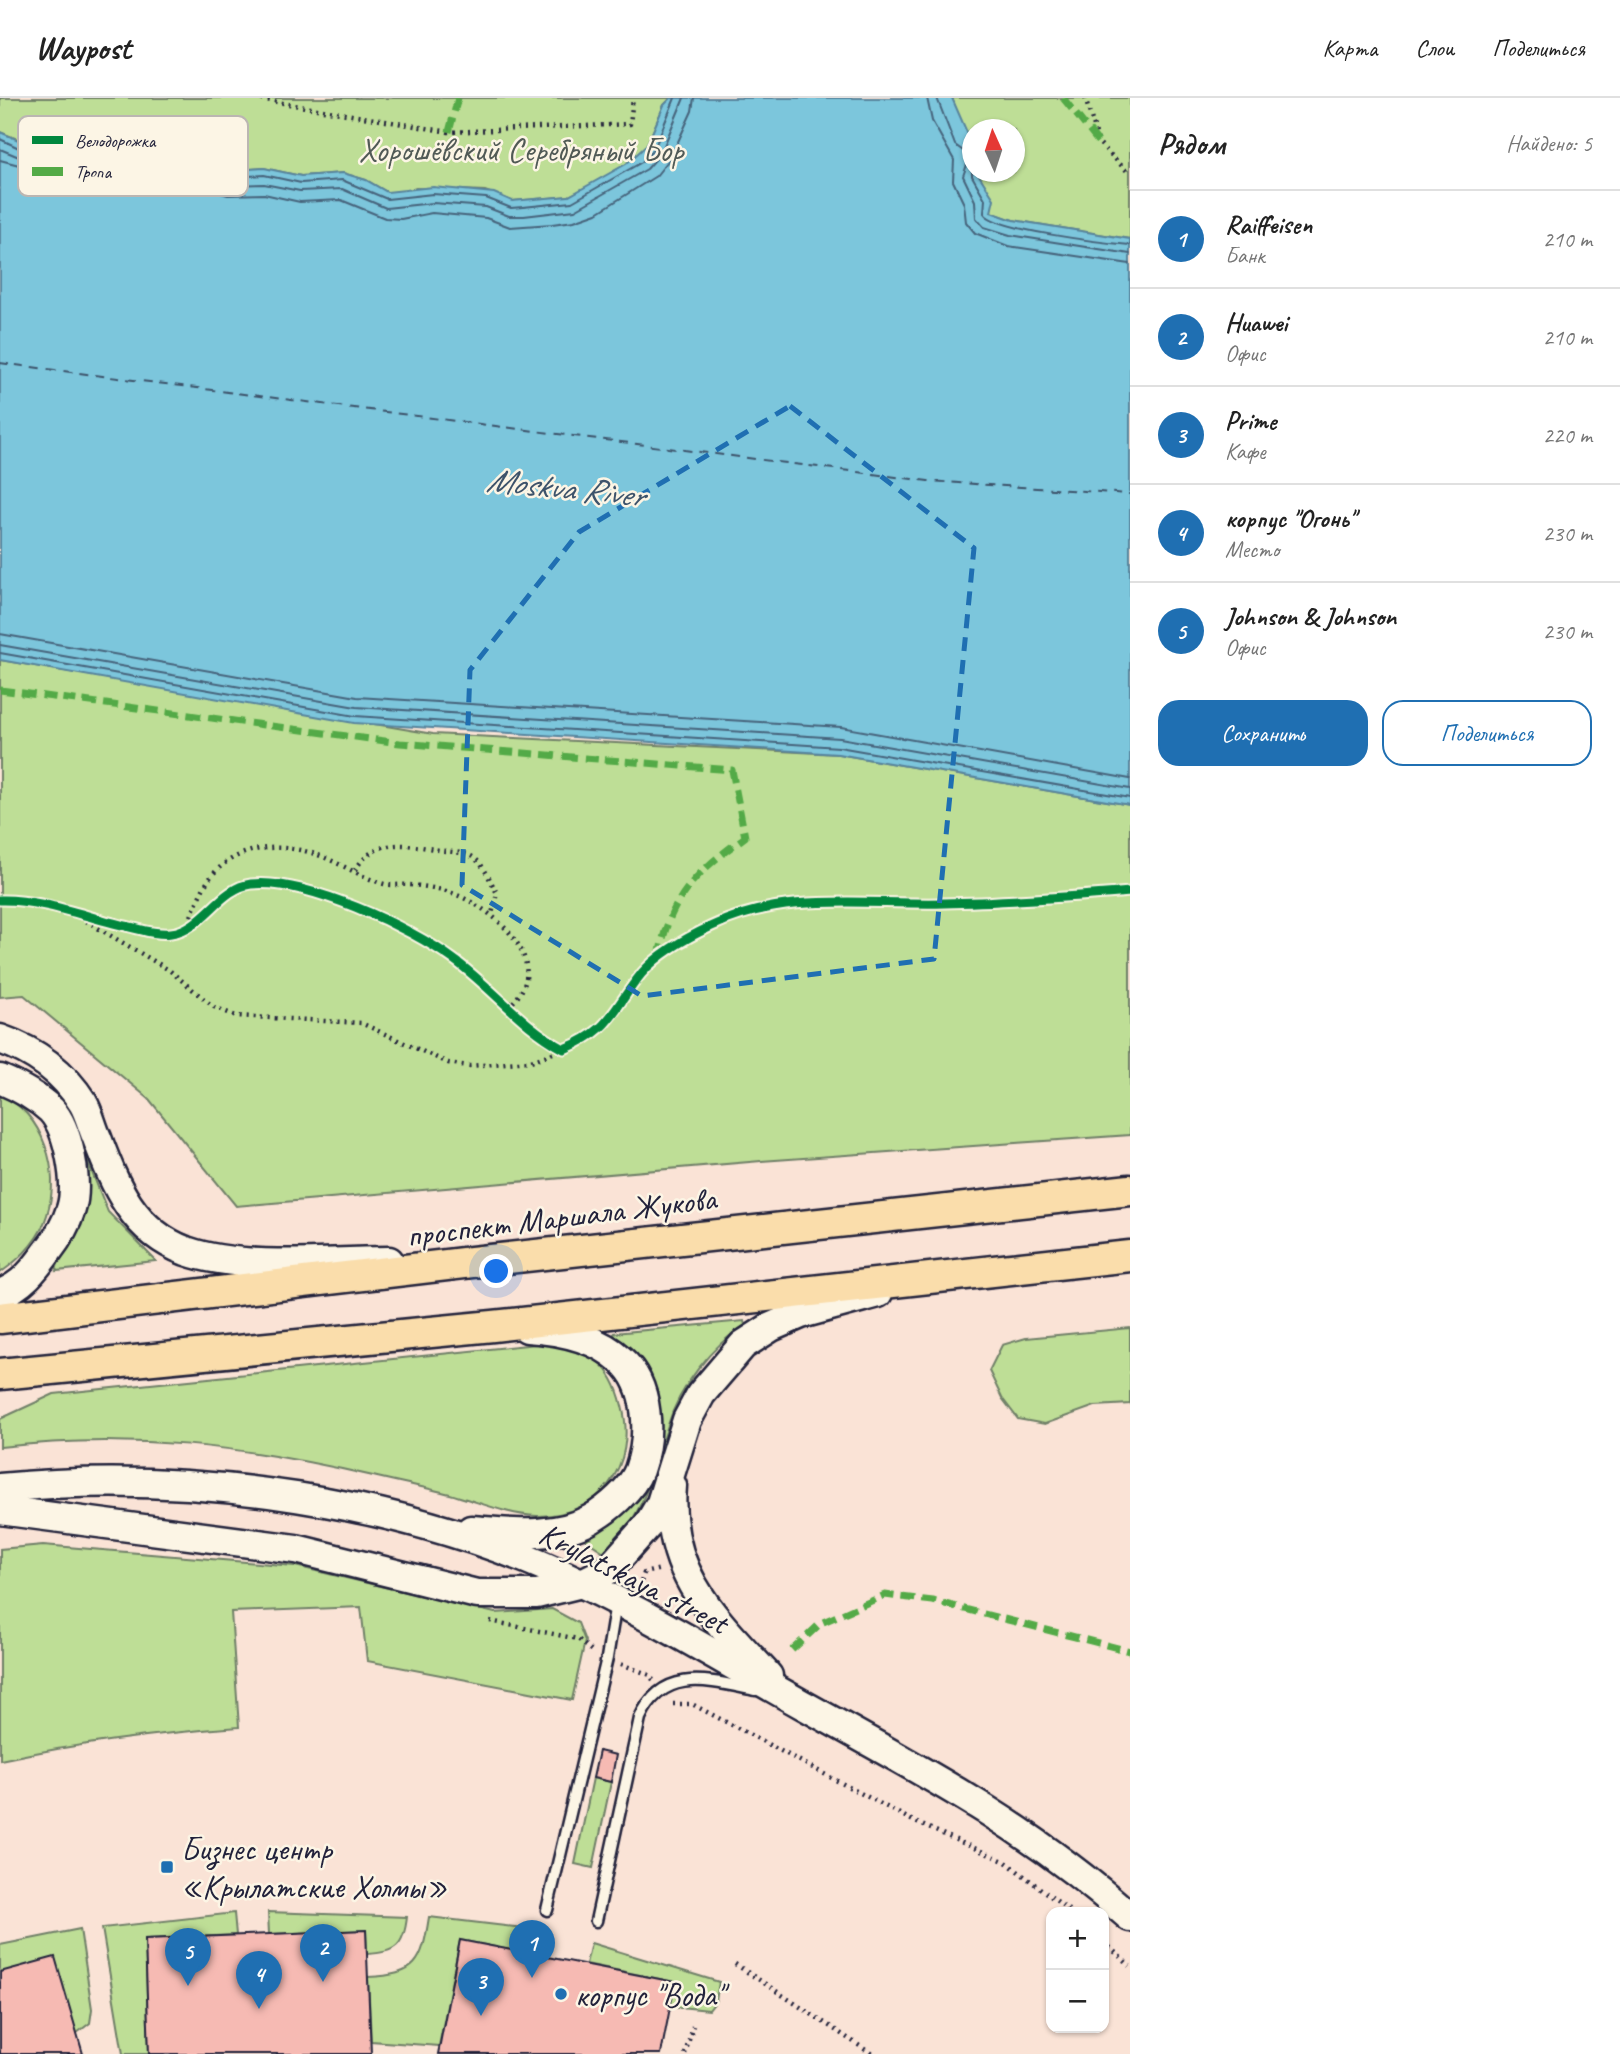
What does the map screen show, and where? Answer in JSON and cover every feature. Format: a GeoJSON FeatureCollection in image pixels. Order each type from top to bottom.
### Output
{"type":"FeatureCollection","features":[{"type":"Feature","properties":{"kind":"main road"},"geometry":{"type":"LineString","coordinates":[[0,1039],[51,1064],[83,1104],[118,1192],[137,1216],[161,1239],[173,1245],[235,1261],[472,1262]]}},
{"type":"Feature","properties":{"kind":"main road"},"geometry":{"type":"LineString","coordinates":[[0,1079],[25,1090],[53,1112],[69,1143],[72,1173],[72,1205],[62,1232],[30,1276],[0,1294]]}},
{"type":"Feature","properties":{"kind":"main road","name":"проспект Маршала Жукова"},"geometry":{"type":"LineString","coordinates":[[0,1318],[472,1262],[1130,1190]]}},
{"type":"Feature","properties":{"kind":"main road"},"geometry":{"type":"LineString","coordinates":[[0,1374],[493,1326],[1130,1256]]}},
{"type":"Feature","properties":{"kind":"main road"},"geometry":{"type":"LineString","coordinates":[[0,1510],[296,1549],[477,1594],[537,1594],[582,1583],[608,1570],[626,1553],[661,1503],[687,1420],[701,1394],[743,1345],[771,1327],[801,1314],[924,1280]]}},
{"type":"Feature","properties":{"kind":"main road"},"geometry":{"type":"LineString","coordinates":[[431,1527],[510,1534],[571,1527],[590,1520],[607,1507],[638,1472],[645,1446],[643,1404],[638,1379],[623,1361],[606,1348],[584,1338],[546,1329],[493,1326]]}},
{"type":"Feature","properties":{"kind":"main road"},"geometry":{"type":"LineString","coordinates":[[673,1471],[672,1527],[690,1585],[706,1609],[786,1696]]}},
{"type":"Feature","properties":{"kind":"main road","name":"Krylatskaya street"},"geometry":{"type":"LineString","coordinates":[[0,1488],[96,1481],[174,1484],[260,1492],[345,1506],[431,1527],[582,1583],[971,1798],[1029,1835],[1091,1882],[1130,1917]]}},
{"type":"Feature","properties":{"kind":"lane"},"geometry":{"type":"LineString","coordinates":[[548,1910],[607,1658],[616,1601]]}},
{"type":"Feature","properties":{"kind":"lane"},"geometry":{"type":"LineString","coordinates":[[596,1921],[640,1718],[647,1702],[658,1690],[678,1683],[702,1680],[786,1696]]}},
{"type":"Feature","properties":{"kind":"path"},"geometry":{"type":"LineString","coordinates":[[254,98],[449,132],[630,124],[632,98]]}},
{"type":"Feature","properties":{"kind":"path"},"geometry":{"type":"LineString","coordinates":[[1085,98],[1098,143],[1130,174]]}},
{"type":"Feature","properties":{"kind":"path"},"geometry":{"type":"LineString","coordinates":[[355,870],[364,857],[382,845],[402,844],[471,856],[483,868],[496,892],[492,914]]}},
{"type":"Feature","properties":{"kind":"path"},"geometry":{"type":"LineString","coordinates":[[186,929],[204,887],[215,871],[252,850],[279,847],[313,853],[387,885],[411,885],[456,894],[492,914],[516,938],[526,960],[525,980],[517,999],[508,1007]]}},
{"type":"Feature","properties":{"kind":"path"},"geometry":{"type":"LineString","coordinates":[[74,914],[169,970],[214,1007],[236,1016],[361,1023],[448,1063],[469,1066],[531,1061],[564,1049]]}},
{"type":"Feature","properties":{"kind":"path"},"geometry":{"type":"LineString","coordinates":[[485,1620],[578,1639],[590,1651],[650,1675],[666,1706],[692,1704],[915,1822],[1006,1862],[1064,1907]]}},
{"type":"Feature","properties":{"kind":"path"},"geometry":{"type":"LineString","coordinates":[[1109,1947],[1130,1966]]}},
{"type":"Feature","properties":{"kind":"path"},"geometry":{"type":"LineString","coordinates":[[735,1964],[872,2054]]}},
{"type":"Feature","properties":{"kind":"path"},"geometry":{"type":"LineString","coordinates":[[685,2054],[694,2026]]}},
{"type":"Feature","properties":{"kind":"highlighted area"},"geometry":{"type":"Polygon","coordinates":[[[790,406],[974,548],[934,959],[642,996],[462,885],[470,670],[579,532],[790,406]]]}},
{"type":"Feature","properties":{"kind":"green space","name":"Хорошёвский Серебряный Бор"},"geometry":{"type":"Polygon","coordinates":[[[0,98],[671,98],[664,105],[647,145],[638,157],[569,196],[512,201],[485,191],[416,188],[400,193],[387,192],[366,180],[343,173],[301,176],[264,168],[248,169],[248,116],[18,116],[18,139],[0,132],[0,98]]]}},
{"type":"Feature","properties":{"kind":"green space"},"geometry":{"type":"Polygon","coordinates":[[[952,98],[1130,98],[1130,239],[1013,220],[990,212],[983,182],[1025,182],[1025,119],[962,119],[962,125],[952,98]]]}},
{"type":"Feature","properties":{"kind":"green space"},"geometry":{"type":"Polygon","coordinates":[[[0,660],[433,734],[838,754],[1130,805],[1130,1135],[761,1161],[236,1206],[149,1099],[24,995],[0,997],[0,660]]]}},
{"type":"Feature","properties":{"kind":"green space"},"geometry":{"type":"Polygon","coordinates":[[[0,1094],[28,1115],[38,1130],[50,1162],[52,1180],[51,1198],[40,1232],[22,1255],[0,1273],[0,1094]]]}},
{"type":"Feature","properties":{"kind":"green space"},"geometry":{"type":"Polygon","coordinates":[[[85,1155],[108,1212],[156,1261],[56,1271],[85,1155]]]}},
{"type":"Feature","properties":{"kind":"green space"},"geometry":{"type":"Polygon","coordinates":[[[744,1321],[745,1325],[709,1356],[688,1382],[673,1411],[645,1494],[629,1525],[604,1552],[583,1538],[607,1525],[624,1511],[638,1493],[650,1468],[614,1333],[744,1321]]]}},
{"type":"Feature","properties":{"kind":"green space"},"geometry":{"type":"Polygon","coordinates":[[[1130,1328],[1130,1404],[1095,1406],[1045,1424],[1018,1419],[1002,1398],[989,1371],[1002,1345],[1026,1338],[1130,1328]]]}},
{"type":"Feature","properties":{"kind":"green space"},"geometry":{"type":"Polygon","coordinates":[[[547,1343],[586,1354],[602,1365],[618,1393],[626,1428],[619,1467],[609,1484],[579,1508],[559,1514],[537,1516],[515,1513],[421,1487],[326,1466],[233,1450],[96,1441],[0,1447],[0,1419],[54,1394],[547,1343]]]}},
{"type":"Feature","properties":{"kind":"green space"},"geometry":{"type":"Polygon","coordinates":[[[43,1545],[295,1566],[495,1613],[552,1609],[578,1623],[585,1641],[572,1700],[367,1661],[361,1607],[231,1612],[239,1727],[119,1739],[0,1760],[0,1549],[43,1545]]]}},
{"type":"Feature","properties":{"kind":"green space"},"geometry":{"type":"Polygon","coordinates":[[[593,1778],[611,1782],[593,1868],[575,1864],[593,1778]]]}},
{"type":"Feature","properties":{"kind":"green space"},"geometry":{"type":"Polygon","coordinates":[[[268,1912],[407,1917],[404,1934],[397,1946],[385,1952],[367,1954],[366,1930],[269,1934],[268,1912]]]}},
{"type":"Feature","properties":{"kind":"green space"},"geometry":{"type":"Polygon","coordinates":[[[234,1913],[236,1935],[145,1939],[149,2054],[123,2054],[102,1928],[234,1913]]]}},
{"type":"Feature","properties":{"kind":"green space"},"geometry":{"type":"Polygon","coordinates":[[[429,1917],[549,1931],[546,1957],[460,1940],[439,2046],[371,2041],[368,1977],[397,1973],[414,1964],[420,1956],[429,1917]]]}},
{"type":"Feature","properties":{"kind":"green space"},"geometry":{"type":"Polygon","coordinates":[[[80,1929],[92,2009],[90,2023],[77,2033],[0,1972],[0,1945],[80,1929]]]}},
{"type":"Feature","properties":{"kind":"green space"},"geometry":{"type":"Polygon","coordinates":[[[591,1943],[719,1982],[716,2001],[709,2010],[670,2006],[675,1982],[586,1964],[591,1943]]]}},
{"type":"Feature","properties":{"kind":"water","name":"Moskva River"},"geometry":{"type":"Polygon","coordinates":[[[671,98],[952,98],[962,121],[962,182],[983,182],[994,199],[991,212],[1013,220],[1130,239],[1130,805],[838,754],[354,723],[0,660],[0,132],[18,140],[18,196],[248,196],[248,169],[264,168],[301,176],[343,173],[366,180],[387,192],[433,187],[494,193],[512,201],[569,196],[626,164],[647,145],[664,105],[671,98]]]}},
{"type":"Feature","properties":{"kind":"building"},"geometry":{"type":"Polygon","coordinates":[[[599,1751],[616,1755],[611,1782],[593,1778],[599,1751]]]}},
{"type":"Feature","properties":{"kind":"building"},"geometry":{"type":"Polygon","coordinates":[[[366,1930],[371,2054],[149,2054],[145,1939],[366,1930]]]}},
{"type":"Feature","properties":{"kind":"building","name":"корпус \"Вода\""},"geometry":{"type":"Polygon","coordinates":[[[460,1940],[675,1982],[661,2054],[438,2054],[460,1940]]]}},
{"type":"Feature","properties":{"kind":"building"},"geometry":{"type":"Polygon","coordinates":[[[55,1957],[83,2054],[0,2054],[0,1972],[55,1957]]]}},
{"type":"Feature","properties":{"kind":"ferry route"},"geometry":{"type":"LineString","coordinates":[[0,363],[928,481],[1130,494]]}},
{"type":"Feature","properties":{"kind":"marked path"},"geometry":{"type":"LineString","coordinates":[[449,132],[458,98]]}},
{"type":"Feature","properties":{"kind":"marked path"},"geometry":{"type":"LineString","coordinates":[[1063,98],[1099,143]]}},
{"type":"Feature","properties":{"kind":"marked path"},"geometry":{"type":"LineString","coordinates":[[0,690],[400,743],[732,770],[745,837],[699,874],[688,888],[670,918],[659,957]]}},
{"type":"Feature","properties":{"kind":"marked path"},"geometry":{"type":"LineString","coordinates":[[792,1650],[821,1623],[885,1595],[933,1601],[1130,1651]]}},
{"type":"Feature","properties":{"kind":"cycle path"},"geometry":{"type":"LineString","coordinates":[[0,900],[49,906],[145,931],[171,933],[193,924],[240,887],[273,884],[299,889],[356,907],[434,946],[467,970],[520,1018],[564,1049],[580,1042],[602,1026],[642,973],[666,952],[703,930],[740,915],[768,908],[826,902],[967,902],[1130,892]]}},
{"type":"Feature","properties":{"kind":"place","name":"Бизнес центр «Крылатские Холмы»"},"geometry":{"type":"Point","coordinates":[167,1867]}},
{"type":"Feature","properties":{"kind":"place","name":"Raiffeisen"},"geometry":{"type":"Point","coordinates":[532,1978]}},
{"type":"Feature","properties":{"kind":"place","name":"Huawei"},"geometry":{"type":"Point","coordinates":[323,1982]}},
{"type":"Feature","properties":{"kind":"place","name":"Johnson & Johnson"},"geometry":{"type":"Point","coordinates":[188,1986]}},
{"type":"Feature","properties":{"kind":"place","name":"корпус \"Вода\""},"geometry":{"type":"Point","coordinates":[561,1994]}},
{"type":"Feature","properties":{"kind":"place","name":"корпус \"Огонь\""},"geometry":{"type":"Point","coordinates":[259,2009]}},
{"type":"Feature","properties":{"kind":"place","name":"Prime"},"geometry":{"type":"Point","coordinates":[481,2016]}}]}
